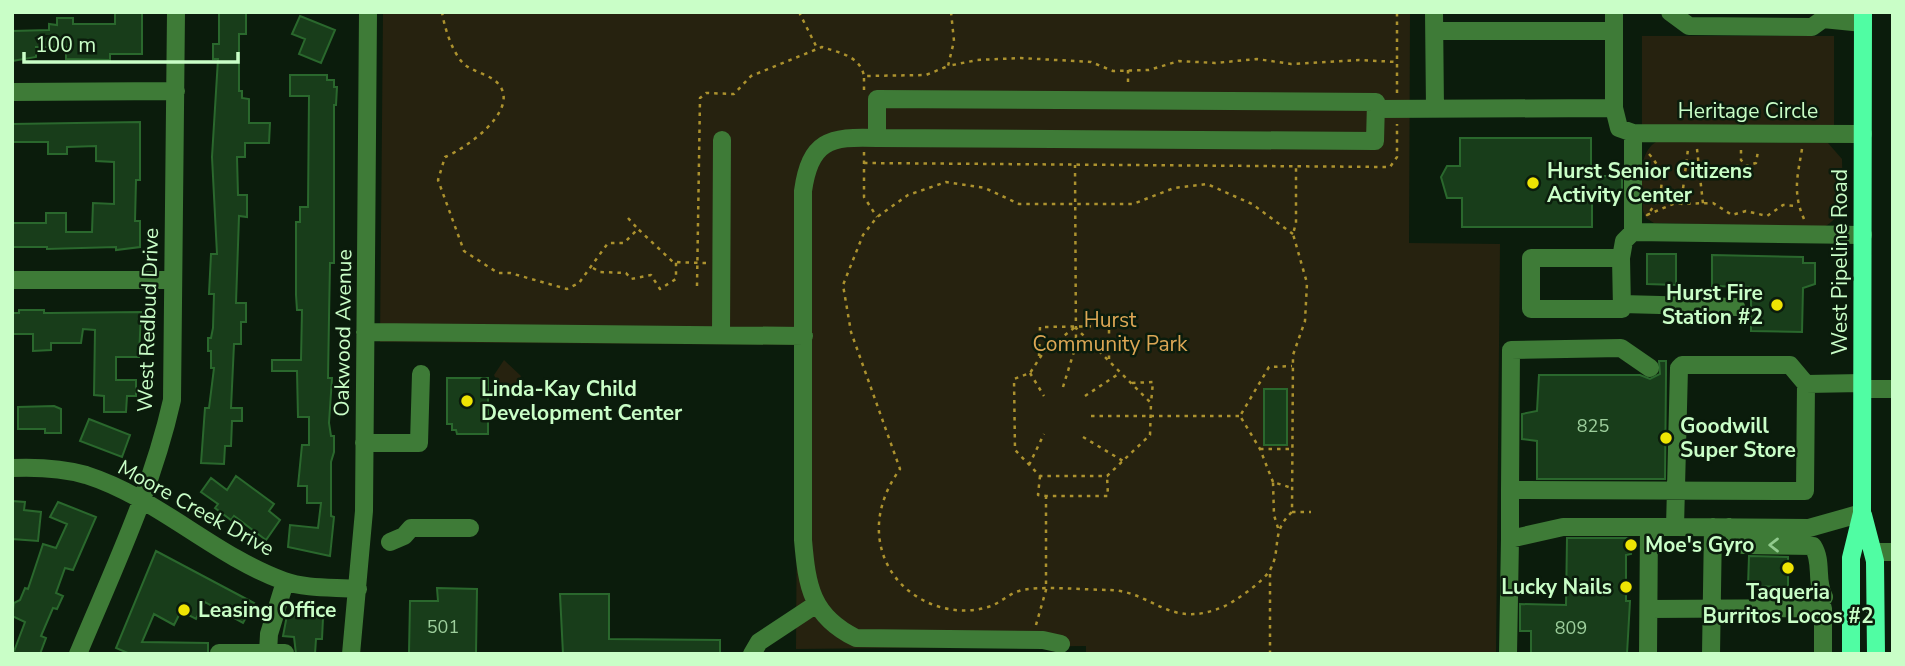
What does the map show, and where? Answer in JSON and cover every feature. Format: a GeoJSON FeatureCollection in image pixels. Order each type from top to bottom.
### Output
{"type":"FeatureCollection","features":[{"type":"Feature","properties":{"kind":"main road","name":"West Pipeline Road"},"geometry":{"type":"LineString","coordinates":[[1851,654],[1851,558],[1862,513],[1863,18]]}},
{"type":"Feature","properties":{"kind":"main road","name":"West Pipeline Road"},"geometry":{"type":"LineString","coordinates":[[1862,513],[1873,552],[1876,654]]}},
{"type":"Feature","properties":{"kind":"street","name":"West Redbud Drive"},"geometry":{"type":"LineString","coordinates":[[78,654],[142,501],[158,457],[172,400],[176,12]]}},
{"type":"Feature","properties":{"kind":"street","name":"Oakwood Avenue"},"geometry":{"type":"LineString","coordinates":[[351,654],[364,511],[368,12]]}},
{"type":"Feature","properties":{"kind":"street"},"geometry":{"type":"LineString","coordinates":[[1434,12],[1435,109]]}},
{"type":"Feature","properties":{"kind":"street"},"geometry":{"type":"LineString","coordinates":[[1614,12],[1614,108],[1619,128],[1633,133],[1633,232],[1624,241],[1620,258],[1622,309],[1531,309],[1531,258],[1620,258]]}},
{"type":"Feature","properties":{"kind":"street"},"geometry":{"type":"LineString","coordinates":[[1670,12],[1689,26],[1812,27],[1823,16]]}},
{"type":"Feature","properties":{"kind":"street"},"geometry":{"type":"LineString","coordinates":[[1679,12],[1695,20],[1823,16],[1863,18]]}},
{"type":"Feature","properties":{"kind":"street"},"geometry":{"type":"LineString","coordinates":[[1434,31],[1614,31]]}},
{"type":"Feature","properties":{"kind":"street"},"geometry":{"type":"LineString","coordinates":[[12,92],[176,91]]}},
{"type":"Feature","properties":{"kind":"street"},"geometry":{"type":"LineString","coordinates":[[870,138],[877,99],[1376,102],[1375,141],[870,138],[835,139],[814,151],[806,169],[803,191],[803,540],[807,580],[815,605],[841,630],[856,638],[1032,640],[1064,650]]}},
{"type":"Feature","properties":{"kind":"street"},"geometry":{"type":"LineString","coordinates":[[1376,109],[1614,108]]}},
{"type":"Feature","properties":{"kind":"street","name":"Heritage Circle"},"geometry":{"type":"LineString","coordinates":[[1633,133],[1863,134]]}},
{"type":"Feature","properties":{"kind":"street"},"geometry":{"type":"LineString","coordinates":[[721,335],[722,140]]}},
{"type":"Feature","properties":{"kind":"street"},"geometry":{"type":"LineString","coordinates":[[1633,232],[1863,234]]}},
{"type":"Feature","properties":{"kind":"street"},"geometry":{"type":"LineString","coordinates":[[12,280],[173,280]]}},
{"type":"Feature","properties":{"kind":"street"},"geometry":{"type":"LineString","coordinates":[[1622,304],[1736,307]]}},
{"type":"Feature","properties":{"kind":"street"},"geometry":{"type":"LineString","coordinates":[[365,332],[804,336]]}},
{"type":"Feature","properties":{"kind":"street"},"geometry":{"type":"LineString","coordinates":[[1508,654],[1511,350],[1620,348],[1665,368],[1682,365],[1790,365],[1806,384],[1805,491],[1510,490]]}},
{"type":"Feature","properties":{"kind":"street"},"geometry":{"type":"LineString","coordinates":[[1665,368],[1676,490],[1675,527]]}},
{"type":"Feature","properties":{"kind":"street"},"geometry":{"type":"LineString","coordinates":[[365,443],[419,443],[421,374]]}},
{"type":"Feature","properties":{"kind":"street"},"geometry":{"type":"LineString","coordinates":[[1806,384],[1893,389]]}},
{"type":"Feature","properties":{"kind":"street","name":"Moore Creek Drive"},"geometry":{"type":"LineString","coordinates":[[12,468],[61,469],[87,475],[142,501],[233,556],[285,582],[358,589]]}},
{"type":"Feature","properties":{"kind":"street"},"geometry":{"type":"LineString","coordinates":[[1510,539],[1563,527],[1809,528],[1862,513]]}},
{"type":"Feature","properties":{"kind":"street"},"geometry":{"type":"LineString","coordinates":[[1648,654],[1649,527]]}},
{"type":"Feature","properties":{"kind":"street"},"geometry":{"type":"LineString","coordinates":[[1721,527],[1743,545],[1813,546],[1817,553],[1818,586],[1824,603]]}},
{"type":"Feature","properties":{"kind":"street"},"geometry":{"type":"LineString","coordinates":[[1711,654],[1712,609],[1721,527]]}},
{"type":"Feature","properties":{"kind":"street"},"geometry":{"type":"LineString","coordinates":[[390,542],[404,536],[411,528],[470,528]]}},
{"type":"Feature","properties":{"kind":"street"},"geometry":{"type":"LineString","coordinates":[[1809,528],[1823,552],[1823,654]]}},
{"type":"Feature","properties":{"kind":"street"},"geometry":{"type":"LineString","coordinates":[[1873,552],[1893,552]]}},
{"type":"Feature","properties":{"kind":"street"},"geometry":{"type":"LineString","coordinates":[[219,653],[276,653],[269,634],[285,582]]}},
{"type":"Feature","properties":{"kind":"street"},"geometry":{"type":"LineString","coordinates":[[1649,609],[1712,609],[1824,603]]}},
{"type":"Feature","properties":{"kind":"street"},"geometry":{"type":"LineString","coordinates":[[752,654],[759,642],[815,605]]}},
{"type":"Feature","properties":{"kind":"path"},"geometry":{"type":"LineString","coordinates":[[442,12],[444,24],[462,62],[500,86],[504,96],[500,112],[460,151],[445,157],[442,164],[438,180],[464,251],[498,273],[510,273],[567,289],[579,284],[593,268],[598,254],[608,243],[624,243],[638,229]]}},
{"type":"Feature","properties":{"kind":"path"},"geometry":{"type":"LineString","coordinates":[[799,12],[817,48]]}},
{"type":"Feature","properties":{"kind":"path"},"geometry":{"type":"LineString","coordinates":[[948,66],[954,41],[951,12]]}},
{"type":"Feature","properties":{"kind":"path"},"geometry":{"type":"LineString","coordinates":[[697,286],[699,98],[706,93],[734,94],[751,76],[817,48],[822,47],[854,59],[862,66],[864,76],[926,75],[948,66],[977,60],[1021,58],[1091,62],[1113,71],[1149,70],[1179,61],[1215,63],[1257,59],[1291,64],[1359,60],[1397,62],[1397,12]]}},
{"type":"Feature","properties":{"kind":"path"},"geometry":{"type":"LineString","coordinates":[[870,138],[863,197],[877,216]]}},
{"type":"Feature","properties":{"kind":"path"},"geometry":{"type":"LineString","coordinates":[[1654,147],[1648,153],[1660,170],[1662,182],[1660,197],[1647,215],[1673,204],[1713,203],[1732,215],[1746,211],[1767,216],[1783,205],[1798,206],[1796,173],[1803,149],[1792,149]]}},
{"type":"Feature","properties":{"kind":"path"},"geometry":{"type":"LineString","coordinates":[[1681,205],[1688,148]]}},
{"type":"Feature","properties":{"kind":"path"},"geometry":{"type":"LineString","coordinates":[[1678,149],[1708,149]]}},
{"type":"Feature","properties":{"kind":"path"},"geometry":{"type":"LineString","coordinates":[[1696,149],[1703,204]]}},
{"type":"Feature","properties":{"kind":"path"},"geometry":{"type":"LineString","coordinates":[[1730,149],[1742,150],[1741,160],[1745,166],[1756,163],[1758,150],[1769,150]]}},
{"type":"Feature","properties":{"kind":"path"},"geometry":{"type":"LineString","coordinates":[[1063,387],[1076,345],[1075,164]]}},
{"type":"Feature","properties":{"kind":"path"},"geometry":{"type":"LineString","coordinates":[[1278,528],[1292,512],[1292,366],[1305,321],[1307,284],[1293,233],[1296,223],[1296,167]]}},
{"type":"Feature","properties":{"kind":"path"},"geometry":{"type":"LineString","coordinates":[[1649,186],[1649,176],[1660,170]]}},
{"type":"Feature","properties":{"kind":"path"},"geometry":{"type":"LineString","coordinates":[[1270,570],[1242,596],[1223,607],[1187,615],[1158,608],[1127,591],[1020,590],[991,606],[977,609],[936,607],[907,589],[885,560],[878,532],[884,496],[900,469],[851,332],[843,285],[863,235],[877,216],[908,195],[946,182],[985,188],[1020,204],[1133,204],[1174,188],[1207,184],[1252,204],[1282,228],[1293,233]]}},
{"type":"Feature","properties":{"kind":"path"},"geometry":{"type":"LineString","coordinates":[[1652,194],[1660,197]]}},
{"type":"Feature","properties":{"kind":"path"},"geometry":{"type":"LineString","coordinates":[[628,218],[673,262],[697,262]]}},
{"type":"Feature","properties":{"kind":"path"},"geometry":{"type":"LineString","coordinates":[[593,268],[600,272],[626,273],[631,279],[651,275],[660,289],[676,279],[676,262]]}},
{"type":"Feature","properties":{"kind":"path"},"geometry":{"type":"LineString","coordinates":[[1039,359],[1040,327],[1109,326],[1109,361]]}},
{"type":"Feature","properties":{"kind":"path"},"geometry":{"type":"LineString","coordinates":[[1075,327],[1039,359],[1030,373],[1014,379],[1014,450],[1040,476],[1107,476],[1150,435],[1153,382],[1130,383]]}},
{"type":"Feature","properties":{"kind":"path"},"geometry":{"type":"LineString","coordinates":[[1075,327],[1151,402]]}},
{"type":"Feature","properties":{"kind":"path"},"geometry":{"type":"LineString","coordinates":[[1240,416],[1269,367],[1292,366]]}},
{"type":"Feature","properties":{"kind":"path"},"geometry":{"type":"LineString","coordinates":[[1030,373],[1044,396]]}},
{"type":"Feature","properties":{"kind":"path"},"geometry":{"type":"LineString","coordinates":[[1084,396],[1120,373]]}},
{"type":"Feature","properties":{"kind":"path"},"geometry":{"type":"LineString","coordinates":[[1091,416],[1240,416]]}},
{"type":"Feature","properties":{"kind":"path"},"geometry":{"type":"LineString","coordinates":[[1240,416],[1260,449],[1273,482],[1274,515],[1278,528],[1270,570],[1269,654]]}},
{"type":"Feature","properties":{"kind":"path"},"geometry":{"type":"LineString","coordinates":[[1029,465],[1044,434]]}},
{"type":"Feature","properties":{"kind":"path"},"geometry":{"type":"LineString","coordinates":[[1083,437],[1123,461]]}},
{"type":"Feature","properties":{"kind":"path"},"geometry":{"type":"LineString","coordinates":[[1260,449],[1292,449]]}},
{"type":"Feature","properties":{"kind":"path"},"geometry":{"type":"LineString","coordinates":[[1040,476],[1038,495],[1108,496],[1107,476]]}},
{"type":"Feature","properties":{"kind":"path"},"geometry":{"type":"LineString","coordinates":[[1273,482],[1292,488]]}},
{"type":"Feature","properties":{"kind":"path"},"geometry":{"type":"LineString","coordinates":[[1032,640],[1046,590],[1046,496]]}},
{"type":"Feature","properties":{"kind":"path"},"geometry":{"type":"LineString","coordinates":[[1292,512],[1311,512]]}},
{"type":"Feature","properties":{"kind":"green space","name":"Hurst Community Park"},"geometry":{"type":"Polygon","coordinates":[[[383,12],[1410,12],[1409,243],[1500,244],[1496,654],[1086,654],[1086,646],[796,649],[798,345],[380,342],[383,12]]]}},
{"type":"Feature","properties":{"kind":"green space"},"geometry":{"type":"Polygon","coordinates":[[[1642,36],[1834,36],[1834,125],[1642,125],[1642,36]]]}},
{"type":"Feature","properties":{"kind":"green space"},"geometry":{"type":"Polygon","coordinates":[[[1658,141],[1828,143],[1842,159],[1843,197],[1838,214],[1824,227],[1654,223],[1646,218],[1643,211],[1642,172],[1646,153],[1658,141]]]}},
{"type":"Feature","properties":{"kind":"green space"},"geometry":{"type":"Polygon","coordinates":[[[504,360],[521,376],[513,392],[499,385],[494,375],[504,360]]]}},
{"type":"Feature","properties":{"kind":"building"},"geometry":{"type":"Polygon","coordinates":[[[115,12],[142,12],[142,54],[110,54],[110,60],[66,59],[66,47],[36,47],[36,57],[12,61],[12,31],[49,30],[49,24],[57,25],[57,18],[73,18],[73,24],[115,24],[115,12]]]}},
{"type":"Feature","properties":{"kind":"building"},"geometry":{"type":"Polygon","coordinates":[[[219,12],[246,12],[246,34],[239,34],[239,91],[242,91],[242,98],[249,99],[249,123],[270,123],[269,143],[245,143],[245,157],[237,157],[238,195],[247,195],[247,217],[239,216],[236,303],[246,303],[246,322],[241,322],[241,344],[234,344],[231,408],[242,408],[242,421],[232,421],[231,446],[225,446],[224,464],[201,463],[205,408],[209,408],[214,368],[211,368],[208,338],[211,338],[213,328],[214,294],[209,294],[211,254],[217,254],[212,157],[218,59],[213,59],[213,44],[219,44],[219,12]]]}},
{"type":"Feature","properties":{"kind":"building"},"geometry":{"type":"Polygon","coordinates":[[[300,16],[335,30],[321,63],[299,54],[305,39],[292,34],[300,16]]]}},
{"type":"Feature","properties":{"kind":"building"},"geometry":{"type":"Polygon","coordinates":[[[290,75],[327,75],[327,80],[334,80],[334,87],[337,87],[334,105],[334,263],[330,263],[328,378],[332,378],[329,423],[331,436],[334,436],[331,516],[334,517],[330,556],[288,547],[290,525],[318,528],[321,503],[307,503],[307,486],[298,486],[302,445],[309,445],[309,417],[298,417],[297,371],[272,371],[272,360],[301,360],[302,310],[297,310],[296,222],[300,222],[300,207],[308,207],[309,96],[290,96],[290,75]]]}},
{"type":"Feature","properties":{"kind":"building"},"geometry":{"type":"Polygon","coordinates":[[[140,122],[140,180],[136,180],[135,221],[140,221],[140,247],[116,250],[116,247],[12,247],[12,223],[46,223],[46,213],[66,213],[66,232],[92,232],[93,203],[114,204],[114,162],[96,161],[96,146],[67,147],[67,154],[48,154],[48,142],[12,142],[12,124],[140,122]]]}},
{"type":"Feature","properties":{"kind":"building","name":"Hurst Senior Citizens Activity Center"},"geometry":{"type":"Polygon","coordinates":[[[1460,138],[1591,138],[1591,176],[1622,176],[1622,193],[1592,193],[1592,227],[1462,227],[1462,198],[1447,198],[1441,177],[1447,166],[1460,166],[1460,138]]]}},
{"type":"Feature","properties":{"kind":"building"},"geometry":{"type":"Polygon","coordinates":[[[1647,254],[1676,254],[1676,285],[1647,284],[1647,254]]]}},
{"type":"Feature","properties":{"kind":"building","name":"Hurst Fire Station #2"},"geometry":{"type":"Polygon","coordinates":[[[1712,255],[1803,257],[1803,263],[1815,263],[1815,284],[1803,288],[1802,332],[1751,331],[1751,287],[1712,286],[1712,255]]]}},
{"type":"Feature","properties":{"kind":"building"},"geometry":{"type":"Polygon","coordinates":[[[19,310],[44,310],[44,313],[141,312],[139,357],[116,357],[116,380],[136,380],[136,396],[127,396],[126,412],[104,412],[104,396],[94,395],[95,330],[83,329],[81,343],[51,343],[51,350],[33,351],[33,334],[12,334],[12,313],[19,313],[19,310]]]}},
{"type":"Feature","properties":{"kind":"building"},"geometry":{"type":"Polygon","coordinates":[[[1659,361],[1666,361],[1665,479],[1537,479],[1537,441],[1522,439],[1522,414],[1537,411],[1539,375],[1640,375],[1650,379],[1660,374],[1659,361]]]}},
{"type":"Feature","properties":{"kind":"building","name":"Linda-Kay Child Development Center"},"geometry":{"type":"Polygon","coordinates":[[[447,378],[488,378],[488,434],[457,434],[456,430],[452,430],[452,424],[447,424],[447,378]]]}},
{"type":"Feature","properties":{"kind":"building"},"geometry":{"type":"Polygon","coordinates":[[[1264,389],[1287,389],[1287,445],[1264,445],[1264,389]]]}},
{"type":"Feature","properties":{"kind":"building"},"geometry":{"type":"Polygon","coordinates":[[[54,406],[61,409],[61,433],[45,433],[45,429],[18,429],[18,407],[54,406]]]}},
{"type":"Feature","properties":{"kind":"building"},"geometry":{"type":"Polygon","coordinates":[[[89,419],[130,435],[122,457],[80,441],[89,419]]]}},
{"type":"Feature","properties":{"kind":"building"},"geometry":{"type":"Polygon","coordinates":[[[236,476],[274,504],[269,511],[280,520],[266,540],[234,516],[231,520],[215,508],[218,504],[201,492],[211,478],[227,490],[236,476]]]}},
{"type":"Feature","properties":{"kind":"building"},"geometry":{"type":"Polygon","coordinates":[[[12,501],[25,502],[24,510],[41,512],[38,541],[12,539],[12,501]]]}},
{"type":"Feature","properties":{"kind":"building"},"geometry":{"type":"Polygon","coordinates":[[[58,502],[96,517],[73,570],[65,568],[56,593],[63,596],[57,609],[53,608],[41,636],[46,638],[40,654],[13,654],[25,622],[12,616],[14,603],[20,600],[25,588],[28,589],[43,544],[56,548],[67,524],[50,517],[58,502]]]}},
{"type":"Feature","properties":{"kind":"building"},"geometry":{"type":"Polygon","coordinates":[[[1567,538],[1631,538],[1631,554],[1626,555],[1626,601],[1630,601],[1627,654],[1531,654],[1531,631],[1520,631],[1520,604],[1566,605],[1567,538]]]}},
{"type":"Feature","properties":{"kind":"building"},"geometry":{"type":"Polygon","coordinates":[[[156,551],[254,603],[243,623],[205,602],[196,619],[181,611],[174,625],[154,614],[142,642],[208,643],[208,654],[130,654],[116,648],[156,551]]]}},
{"type":"Feature","properties":{"kind":"building"},"geometry":{"type":"Polygon","coordinates":[[[1749,556],[1788,557],[1788,587],[1748,586],[1749,556]]]}},
{"type":"Feature","properties":{"kind":"building"},"geometry":{"type":"Polygon","coordinates":[[[437,588],[477,589],[476,653],[409,653],[410,601],[438,601],[437,588]]]}},
{"type":"Feature","properties":{"kind":"building"},"geometry":{"type":"Polygon","coordinates":[[[560,594],[609,594],[609,639],[720,640],[720,654],[563,654],[560,594]]]}},
{"type":"Feature","properties":{"kind":"building"},"geometry":{"type":"Polygon","coordinates":[[[287,615],[323,618],[322,639],[316,639],[315,654],[296,654],[294,637],[283,636],[287,615]]]}},
{"type":"Feature","properties":{"kind":"place","name":"Hurst Senior Citizens Activity Center"},"geometry":{"type":"Point","coordinates":[1533,183]}},
{"type":"Feature","properties":{"kind":"place","name":"Hurst Fire Station #2"},"geometry":{"type":"Point","coordinates":[1777,305]}},
{"type":"Feature","properties":{"kind":"place","name":"Linda-Kay Child Development Center"},"geometry":{"type":"Point","coordinates":[467,401]}},
{"type":"Feature","properties":{"kind":"place","name":"Goodwill Super Store"},"geometry":{"type":"Point","coordinates":[1666,438]}},
{"type":"Feature","properties":{"kind":"place","name":"Moe's Gyro"},"geometry":{"type":"Point","coordinates":[1631,545]}},
{"type":"Feature","properties":{"kind":"place","name":"Taqueria Burritos Locos #2"},"geometry":{"type":"Point","coordinates":[1788,568]}},
{"type":"Feature","properties":{"kind":"place","name":"Lucky Nails"},"geometry":{"type":"Point","coordinates":[1626,587]}},
{"type":"Feature","properties":{"kind":"place","name":"Leasing Office"},"geometry":{"type":"Point","coordinates":[184,610]}}]}
